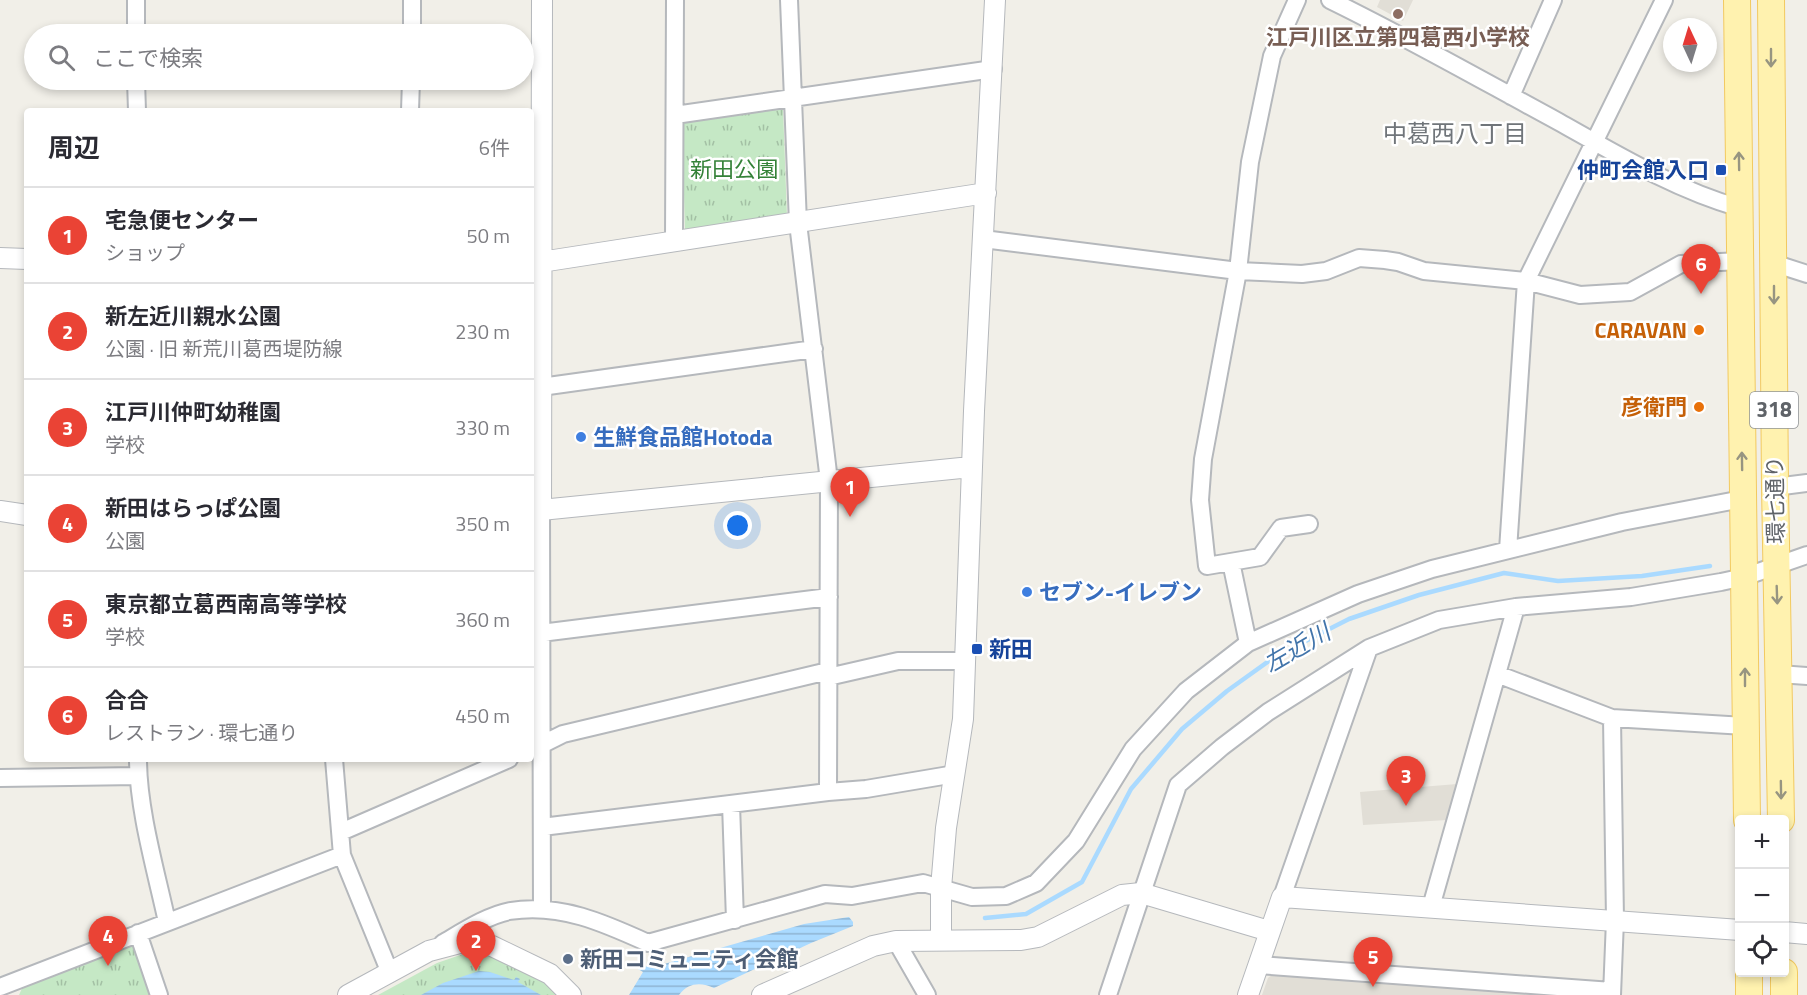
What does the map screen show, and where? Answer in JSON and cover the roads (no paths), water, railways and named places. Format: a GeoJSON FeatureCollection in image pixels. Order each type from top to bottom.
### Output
{"type":"FeatureCollection","features":[{"type":"Feature","properties":{"kind":"main road","name":"環七通り"},"geometry":{"type":"LineString","coordinates":[[1737,0],[1747,815]]}},
{"type":"Feature","properties":{"kind":"main road","name":"環七通り"},"geometry":{"type":"LineString","coordinates":[[1771,0],[1775,487],[1781,815]]}},
{"type":"Feature","properties":{"kind":"main road"},"geometry":{"type":"LineString","coordinates":[[1749,977],[1749,995]]}},
{"type":"Feature","properties":{"kind":"main road"},"geometry":{"type":"LineString","coordinates":[[1784,977],[1784,995]]}},
{"type":"Feature","properties":{"kind":"street"},"geometry":{"type":"LineString","coordinates":[[136,0],[136,24]]}},
{"type":"Feature","properties":{"kind":"street"},"geometry":{"type":"LineString","coordinates":[[412,0],[412,24]]}},
{"type":"Feature","properties":{"kind":"street"},"geometry":{"type":"LineString","coordinates":[[542,0],[536,261],[542,387],[536,511],[541,633],[536,662],[536,747],[542,827],[542,909]]}},
{"type":"Feature","properties":{"kind":"street"},"geometry":{"type":"LineString","coordinates":[[674,240],[675,0]]}},
{"type":"Feature","properties":{"kind":"street"},"geometry":{"type":"LineString","coordinates":[[789,0],[798,222],[829,481],[828,792]]}},
{"type":"Feature","properties":{"kind":"street"},"geometry":{"type":"LineString","coordinates":[[941,940],[941,888],[946,828],[963,719],[971,467],[995,0]]}},
{"type":"Feature","properties":{"kind":"street"},"geometry":{"type":"LineString","coordinates":[[1297,0],[1272,56],[1250,162],[1238,271],[1203,459],[1200,500],[1208,566],[1260,557],[1281,528],[1309,524]]}},
{"type":"Feature","properties":{"kind":"street"},"geometry":{"type":"LineString","coordinates":[[1330,0],[1627,160],[1717,201],[1740,208]]}},
{"type":"Feature","properties":{"kind":"street"},"geometry":{"type":"LineString","coordinates":[[1511,96],[1553,0]]}},
{"type":"Feature","properties":{"kind":"street"},"geometry":{"type":"LineString","coordinates":[[1508,550],[1526,281],[1664,0]]}},
{"type":"Feature","properties":{"kind":"street"},"geometry":{"type":"LineString","coordinates":[[675,115],[993,69]]}},
{"type":"Feature","properties":{"kind":"street"},"geometry":{"type":"LineString","coordinates":[[136,90],[137,108]]}},
{"type":"Feature","properties":{"kind":"street"},"geometry":{"type":"LineString","coordinates":[[410,108],[411,90]]}},
{"type":"Feature","properties":{"kind":"street"},"geometry":{"type":"LineString","coordinates":[[536,261],[986,193]]}},
{"type":"Feature","properties":{"kind":"street"},"geometry":{"type":"LineString","coordinates":[[983,239],[1238,271],[1302,274],[1326,271],[1359,258],[1398,262],[1424,271],[1526,281],[1580,295],[1630,292],[1680,264],[1740,261]]}},
{"type":"Feature","properties":{"kind":"street"},"geometry":{"type":"LineString","coordinates":[[0,258],[24,259]]}},
{"type":"Feature","properties":{"kind":"street"},"geometry":{"type":"LineString","coordinates":[[1773,263],[1807,274]]}},
{"type":"Feature","properties":{"kind":"street"},"geometry":{"type":"LineString","coordinates":[[542,387],[814,349]]}},
{"type":"Feature","properties":{"kind":"street"},"geometry":{"type":"LineString","coordinates":[[536,511],[971,467]]}},
{"type":"Feature","properties":{"kind":"street"},"geometry":{"type":"LineString","coordinates":[[1775,487],[1807,483]]}},
{"type":"Feature","properties":{"kind":"street"},"geometry":{"type":"LineString","coordinates":[[348,995],[474,926],[508,911],[542,909],[573,913],[600,921],[648,944],[825,894],[852,896],[923,883],[972,897],[1006,896],[1036,883],[1076,841],[1133,749],[1186,691],[1248,643],[1358,594],[1432,569],[1622,522],[1742,499]]}},
{"type":"Feature","properties":{"kind":"street"},"geometry":{"type":"LineString","coordinates":[[0,511],[24,515]]}},
{"type":"Feature","properties":{"kind":"street"},"geometry":{"type":"LineString","coordinates":[[1108,995],[1178,785],[1268,712],[1369,648],[1439,620],[1516,607],[1631,597],[1744,577],[1807,555]]}},
{"type":"Feature","properties":{"kind":"street"},"geometry":{"type":"LineString","coordinates":[[1231,562],[1248,643]]}},
{"type":"Feature","properties":{"kind":"street"},"geometry":{"type":"LineString","coordinates":[[541,633],[829,597]]}},
{"type":"Feature","properties":{"kind":"street"},"geometry":{"type":"LineString","coordinates":[[1431,907],[1516,607]]}},
{"type":"Feature","properties":{"kind":"street"},"geometry":{"type":"LineString","coordinates":[[1248,995],[1369,648]]}},
{"type":"Feature","properties":{"kind":"street"},"geometry":{"type":"LineString","coordinates":[[536,747],[563,734],[828,674],[898,661],[965,661]]}},
{"type":"Feature","properties":{"kind":"street"},"geometry":{"type":"LineString","coordinates":[[1497,674],[1612,718],[1745,726]]}},
{"type":"Feature","properties":{"kind":"street"},"geometry":{"type":"LineString","coordinates":[[1779,674],[1807,676]]}},
{"type":"Feature","properties":{"kind":"street"},"geometry":{"type":"LineString","coordinates":[[1258,965],[1612,993],[1615,920],[1612,718]]}},
{"type":"Feature","properties":{"kind":"street"},"geometry":{"type":"LineString","coordinates":[[334,762],[342,855],[390,973]]}},
{"type":"Feature","properties":{"kind":"street"},"geometry":{"type":"LineString","coordinates":[[341,832],[502,762]]}},
{"type":"Feature","properties":{"kind":"street"},"geometry":{"type":"LineString","coordinates":[[0,778],[138,767],[167,922]]}},
{"type":"Feature","properties":{"kind":"street"},"geometry":{"type":"LineString","coordinates":[[542,827],[866,789],[955,774]]}},
{"type":"Feature","properties":{"kind":"street"},"geometry":{"type":"LineString","coordinates":[[731,804],[735,920]]}},
{"type":"Feature","properties":{"kind":"street"},"geometry":{"type":"LineString","coordinates":[[0,987],[342,855]]}},
{"type":"Feature","properties":{"kind":"street"},"geometry":{"type":"LineString","coordinates":[[762,995],[782,991],[873,946],[896,941],[1021,940],[1038,937],[1122,895],[1141,893],[1269,931]]}},
{"type":"Feature","properties":{"kind":"street"},"geometry":{"type":"LineString","coordinates":[[1282,897],[1735,930]]}},
{"type":"Feature","properties":{"kind":"street"},"geometry":{"type":"LineString","coordinates":[[1789,932],[1807,934]]}},
{"type":"Feature","properties":{"kind":"street"},"geometry":{"type":"LineString","coordinates":[[138,933],[159,995]]}},
{"type":"Feature","properties":{"kind":"street"},"geometry":{"type":"LineString","coordinates":[[429,951],[467,941],[492,946],[550,974],[571,995]]}},
{"type":"Feature","properties":{"kind":"street"},"geometry":{"type":"LineString","coordinates":[[896,941],[927,995]]}},
{"type":"Feature","properties":{"kind":"water"},"geometry":{"type":"Polygon","coordinates":[[[849,917],[853,926],[714,988],[695,984],[679,995],[629,995],[643,972],[638,969],[639,967],[657,966],[804,924],[849,917]]]}},
{"type":"Feature","properties":{"kind":"water"},"geometry":{"type":"Polygon","coordinates":[[[479,971],[514,980],[516,977],[520,979],[518,982],[541,995],[421,995],[443,983],[479,971]]]}},
{"type":"Feature","properties":{"kind":"waterway","name":"左近川"},"geometry":{"type":"LineString","coordinates":[[985,918],[1026,914],[1082,882],[1131,789],[1182,729],[1227,691],[1276,656],[1349,619],[1419,595],[1504,573],[1558,581],[1642,576],[1710,566]]}},
{"type":"Feature","properties":{"kind":"place","name":"江戸川区立第四葛西小学校"},"geometry":{"type":"Point","coordinates":[1398,14]}},
{"type":"Feature","properties":{"kind":"place","name":"仲町会館入口"},"geometry":{"type":"Point","coordinates":[1721,170]}},
{"type":"Feature","properties":{"kind":"place","name":"合合"},"geometry":{"type":"Point","coordinates":[1701,294]}},
{"type":"Feature","properties":{"kind":"place","name":"CARAVAN"},"geometry":{"type":"Point","coordinates":[1699,330]}},
{"type":"Feature","properties":{"kind":"place","name":"彦衛門"},"geometry":{"type":"Point","coordinates":[1699,407]}},
{"type":"Feature","properties":{"kind":"place","name":"生鮮食品館Hotoda"},"geometry":{"type":"Point","coordinates":[581,437]}},
{"type":"Feature","properties":{"kind":"place","name":"宅急便センター"},"geometry":{"type":"Point","coordinates":[850,517]}},
{"type":"Feature","properties":{"kind":"place","name":"セブン-イレブン"},"geometry":{"type":"Point","coordinates":[1027,592]}},
{"type":"Feature","properties":{"kind":"place","name":"新田"},"geometry":{"type":"Point","coordinates":[977,649]}},
{"type":"Feature","properties":{"kind":"place","name":"江戸川仲町幼稚園"},"geometry":{"type":"Point","coordinates":[1406,806]}},
{"type":"Feature","properties":{"kind":"place","name":"新田コミュニティ会館"},"geometry":{"type":"Point","coordinates":[568,959]}},
{"type":"Feature","properties":{"kind":"place","name":"新田はらっぱ公園"},"geometry":{"type":"Point","coordinates":[108,966]}},
{"type":"Feature","properties":{"kind":"place","name":"新左近川親水公園"},"geometry":{"type":"Point","coordinates":[476,971]}},
{"type":"Feature","properties":{"kind":"place","name":"東京都立葛西南高等学校"},"geometry":{"type":"Point","coordinates":[1373,987]}},
{"type":"Feature","properties":{"kind":"district","name":"中葛西八丁目"},"geometry":{"type":"Point","coordinates":[1455,134]}},
{"type":"Feature","properties":{"kind":"park label","name":"新田公園"},"geometry":{"type":"Point","coordinates":[734,169]}}]}
